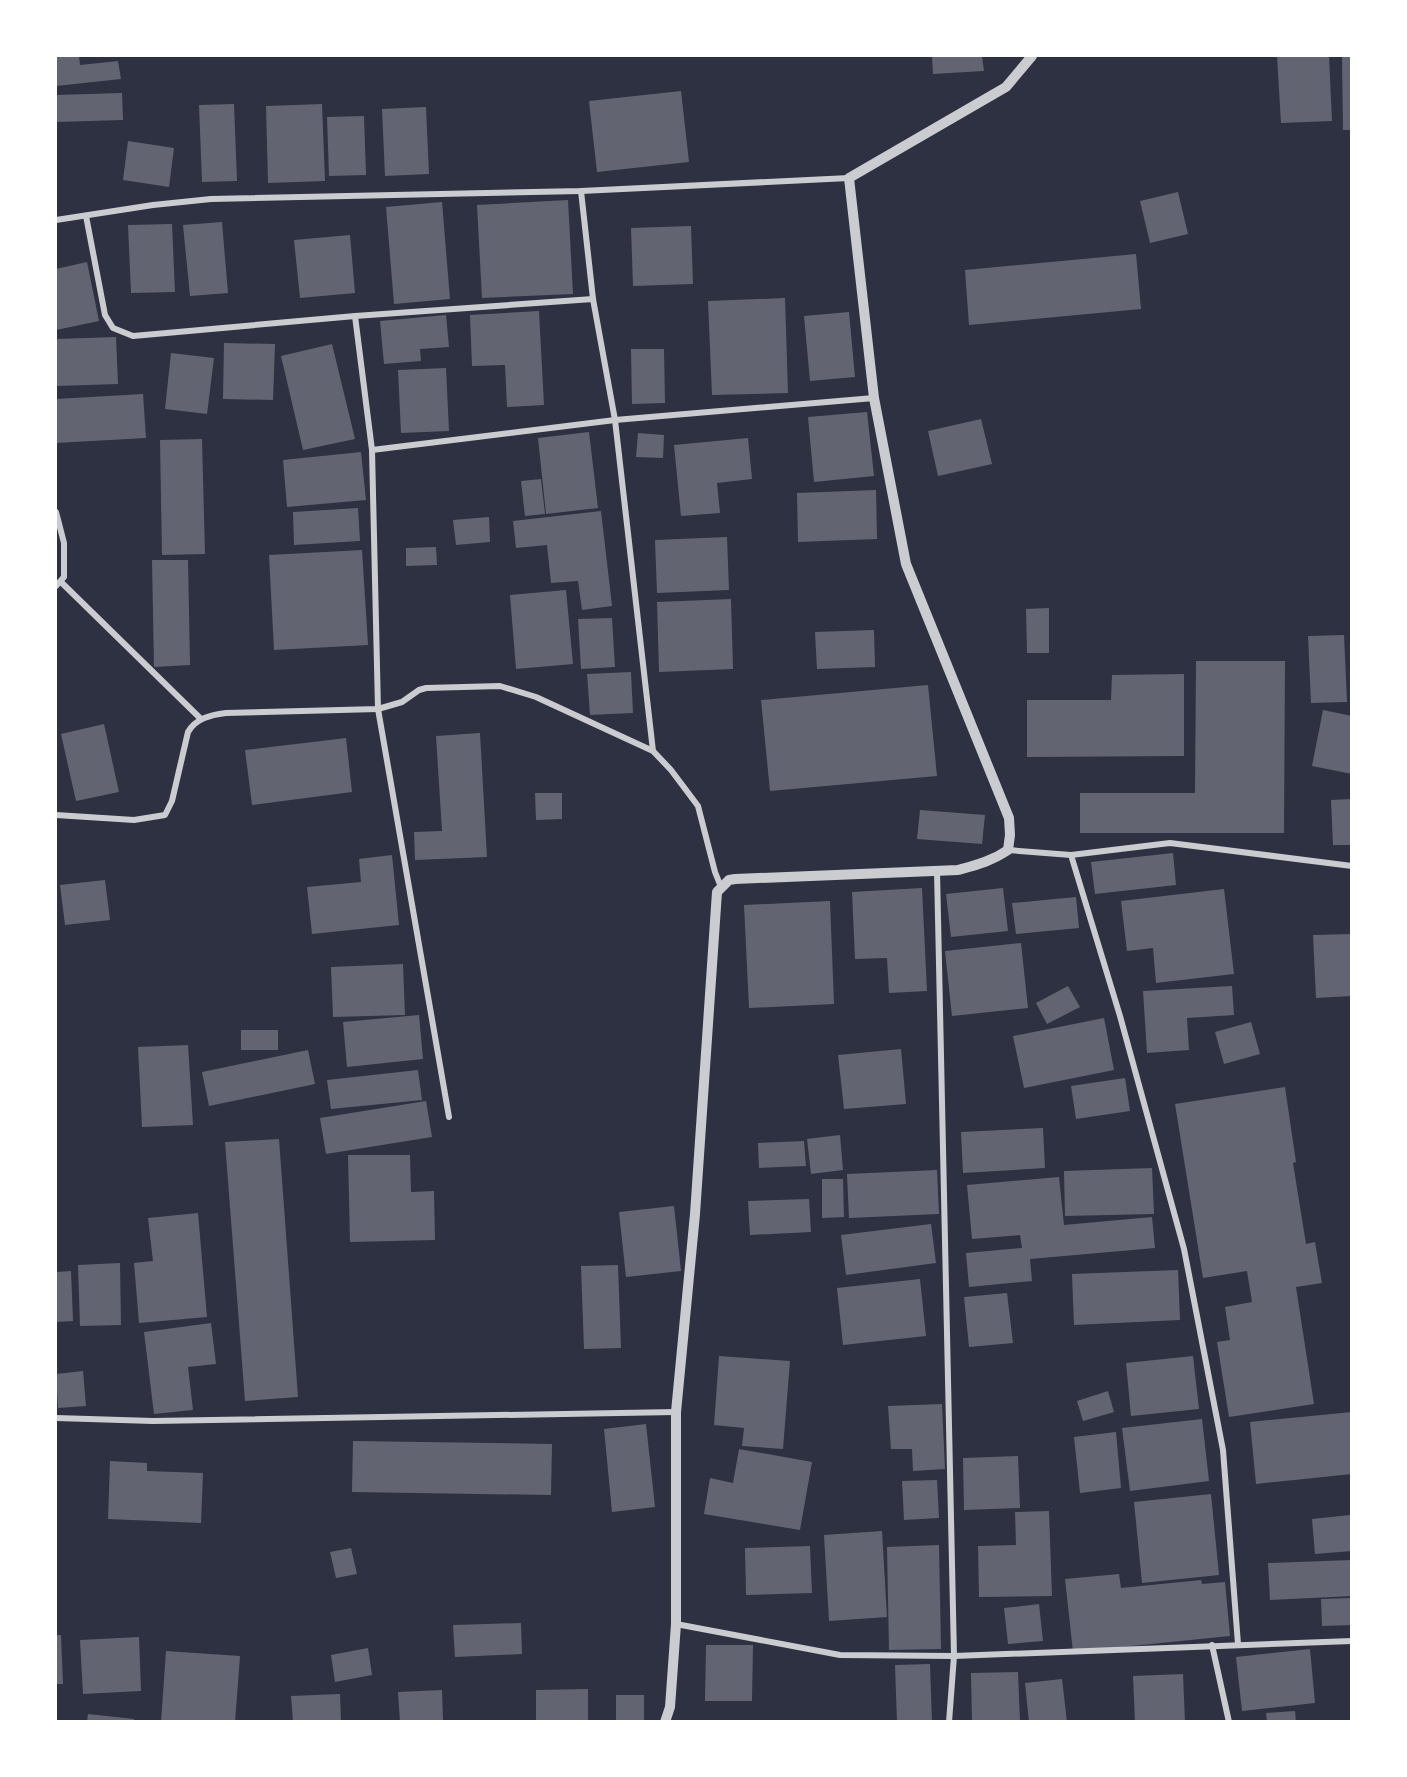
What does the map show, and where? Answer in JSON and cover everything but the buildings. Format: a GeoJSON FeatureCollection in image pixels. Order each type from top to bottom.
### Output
{"type":"FeatureCollection","features":[{"type":"Feature","properties":{"kind":"street"},"geometry":{"type":"LineString","coordinates":[[56,220],[153,205],[211,199],[581,191],[849,178],[1006,87],[1032,56]]}},
{"type":"Feature","properties":{"kind":"street"},"geometry":{"type":"LineString","coordinates":[[849,178],[874,398],[906,564],[1009,818],[1008,850]]}},
{"type":"Feature","properties":{"kind":"street"},"geometry":{"type":"LineString","coordinates":[[581,191],[592,299],[615,420],[653,751]]}},
{"type":"Feature","properties":{"kind":"street"},"geometry":{"type":"LineString","coordinates":[[86,216],[105,315],[113,328],[133,336],[355,316],[592,299]]}},
{"type":"Feature","properties":{"kind":"street"},"geometry":{"type":"LineString","coordinates":[[355,316],[372,450],[378,709],[448,1117]]}},
{"type":"Feature","properties":{"kind":"street"},"geometry":{"type":"LineString","coordinates":[[372,450],[615,420],[874,398]]}},
{"type":"Feature","properties":{"kind":"street"},"geometry":{"type":"LineString","coordinates":[[56,512],[64,543],[64,577],[58,584],[201,719]]}},
{"type":"Feature","properties":{"kind":"street"},"geometry":{"type":"LineString","coordinates":[[56,815],[134,820],[165,815],[172,801],[188,732],[193,724],[208,716],[226,712],[378,709],[402,702],[426,688],[500,686],[536,697],[653,751],[671,770],[698,806],[721,887]]}},
{"type":"Feature","properties":{"kind":"street"},"geometry":{"type":"LineString","coordinates":[[665,1722],[670,1707],[676,1624],[676,1412],[695,1214],[716,896],[721,887],[729,880],[735,879],[958,870],[987,862],[1008,850],[1071,855],[1170,843],[1352,866]]}},
{"type":"Feature","properties":{"kind":"street"},"geometry":{"type":"LineString","coordinates":[[1071,855],[1120,1016],[1184,1249],[1223,1450],[1238,1644]]}},
{"type":"Feature","properties":{"kind":"street"},"geometry":{"type":"LineString","coordinates":[[937,870],[954,1656],[949,1722]]}},
{"type":"Feature","properties":{"kind":"street"},"geometry":{"type":"LineString","coordinates":[[56,1418],[153,1420],[676,1412]]}},
{"type":"Feature","properties":{"kind":"street"},"geometry":{"type":"LineString","coordinates":[[676,1624],[840,1655],[954,1656],[1352,1641]]}},
{"type":"Feature","properties":{"kind":"street"},"geometry":{"type":"LineString","coordinates":[[1212,1645],[1229,1722]]}}]}
